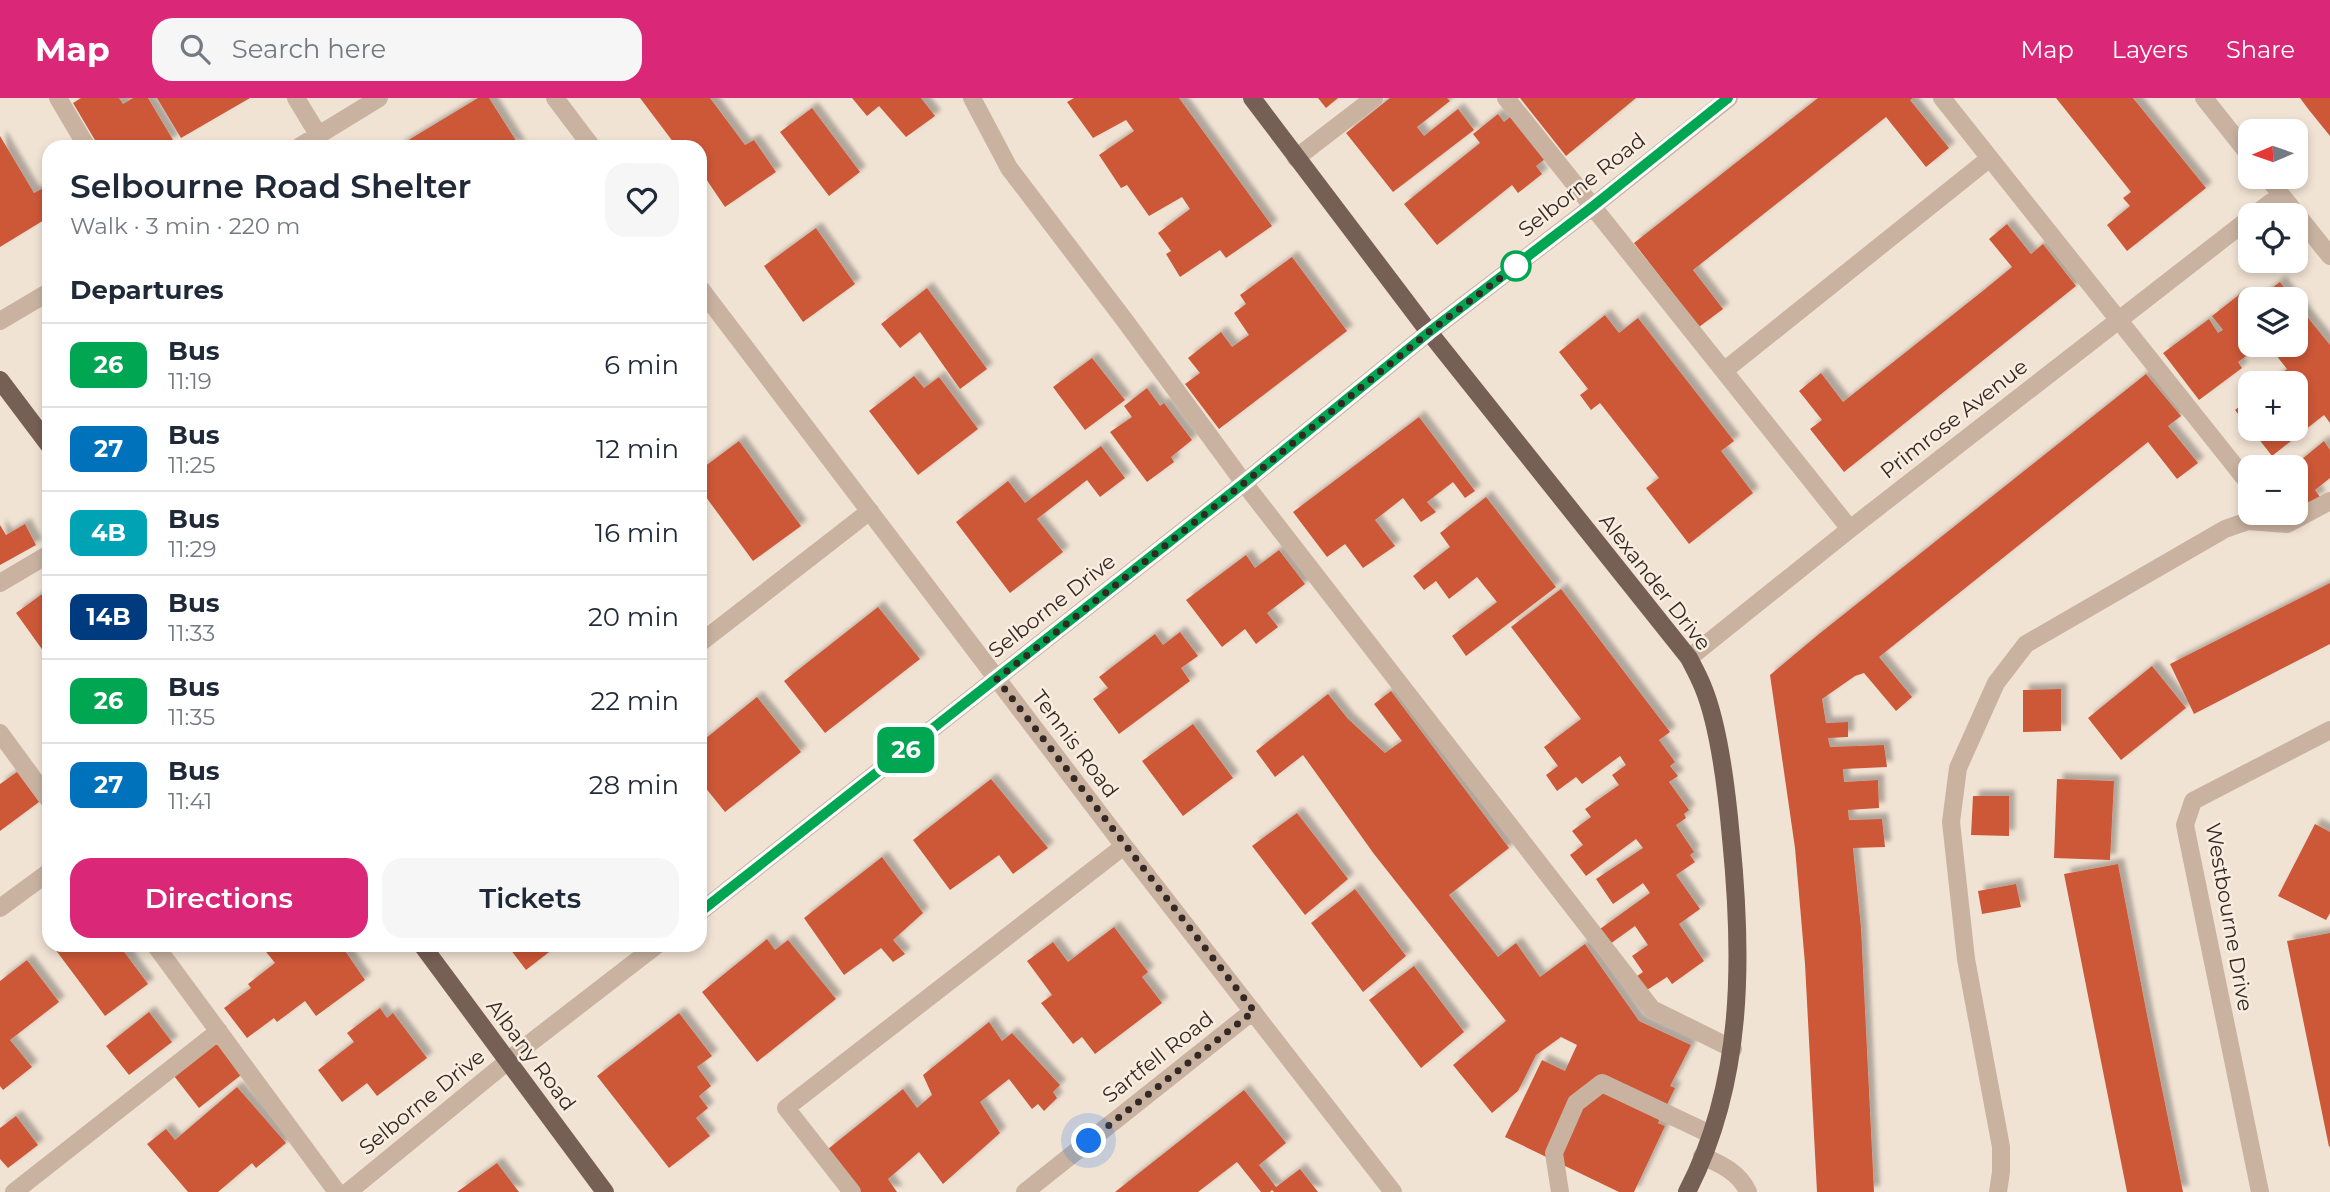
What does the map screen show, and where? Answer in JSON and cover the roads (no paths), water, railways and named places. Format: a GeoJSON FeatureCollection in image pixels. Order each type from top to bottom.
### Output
{"type":"FeatureCollection","features":[{"type":"Feature","properties":{"kind":"main road","name":"Alexander Drive"},"geometry":{"type":"LineString","coordinates":[[1252,98],[1429,332],[1689,658],[1703,687],[1712,715],[1727,802],[1737,899],[1738,1000],[1733,1049],[1723,1094],[1687,1192]]}},
{"type":"Feature","properties":{"kind":"main road"},"geometry":{"type":"LineString","coordinates":[[0,380],[42,436]]}},
{"type":"Feature","properties":{"kind":"main road","name":"Albany Road"},"geometry":{"type":"LineString","coordinates":[[427,952],[605,1192]]}},
{"type":"Feature","properties":{"kind":"street"},"geometry":{"type":"LineString","coordinates":[[58,98],[83,140]]}},
{"type":"Feature","properties":{"kind":"street"},"geometry":{"type":"LineString","coordinates":[[296,98],[319,136]]}},
{"type":"Feature","properties":{"kind":"street"},"geometry":{"type":"LineString","coordinates":[[312,140],[379,98]]}},
{"type":"Feature","properties":{"kind":"street"},"geometry":{"type":"LineString","coordinates":[[555,98],[587,140]]}},
{"type":"Feature","properties":{"kind":"street"},"geometry":{"type":"LineString","coordinates":[[972,98],[1009,168],[1244,483],[1652,1009],[1733,1049]]}},
{"type":"Feature","properties":{"kind":"street"},"geometry":{"type":"LineString","coordinates":[[1296,158],[1374,98]]}},
{"type":"Feature","properties":{"kind":"street"},"geometry":{"type":"LineString","coordinates":[[1506,98],[1850,529]]}},
{"type":"Feature","properties":{"kind":"street","name":"Selborne Road"},"geometry":{"type":"LineString","coordinates":[[1429,332],[1728,98]]}},
{"type":"Feature","properties":{"kind":"street"},"geometry":{"type":"LineString","coordinates":[[1942,98],[2238,470]]}},
{"type":"Feature","properties":{"kind":"street"},"geometry":{"type":"LineString","coordinates":[[2204,98],[2238,141]]}},
{"type":"Feature","properties":{"kind":"street"},"geometry":{"type":"LineString","coordinates":[[1725,370],[1990,158]]}},
{"type":"Feature","properties":{"kind":"street"},"geometry":{"type":"LineString","coordinates":[[2276,189],[2330,256]]}},
{"type":"Feature","properties":{"kind":"street","name":"Primrose Avenue"},"geometry":{"type":"LineString","coordinates":[[2270,203],[2281,195]]}},
{"type":"Feature","properties":{"kind":"street","name":"Primrose Avenue"},"geometry":{"type":"LineString","coordinates":[[1689,658],[1850,529],[2238,228]]}},
{"type":"Feature","properties":{"kind":"street"},"geometry":{"type":"LineString","coordinates":[[0,321],[42,296]]}},
{"type":"Feature","properties":{"kind":"street","name":"Tennis Road"},"geometry":{"type":"LineString","coordinates":[[707,297],[1124,846],[1393,1192]]}},
{"type":"Feature","properties":{"kind":"street","name":"Selborne Drive"},"geometry":{"type":"LineString","coordinates":[[707,907],[1244,483],[1429,332]]}},
{"type":"Feature","properties":{"kind":"street"},"geometry":{"type":"LineString","coordinates":[[2308,513],[2330,501]]}},
{"type":"Feature","properties":{"kind":"street"},"geometry":{"type":"LineString","coordinates":[[707,638],[870,511]]}},
{"type":"Feature","properties":{"kind":"street"},"geometry":{"type":"LineString","coordinates":[[1998,1192],[2001,1147],[1966,959],[1951,822],[1958,768],[1996,683],[2026,644],[2225,529],[2238,524]]}},
{"type":"Feature","properties":{"kind":"street"},"geometry":{"type":"LineString","coordinates":[[0,583],[42,558]]}},
{"type":"Feature","properties":{"kind":"street","name":"Westbourne Drive"},"geometry":{"type":"LineString","coordinates":[[2260,1192],[2185,825],[2193,801],[2330,730]]}},
{"type":"Feature","properties":{"kind":"street"},"geometry":{"type":"LineString","coordinates":[[0,733],[42,790]]}},
{"type":"Feature","properties":{"kind":"street"},"geometry":{"type":"LineString","coordinates":[[852,1192],[786,1108],[1124,846]]}},
{"type":"Feature","properties":{"kind":"street"},"geometry":{"type":"LineString","coordinates":[[0,908],[42,877]]}},
{"type":"Feature","properties":{"kind":"street"},"geometry":{"type":"LineString","coordinates":[[160,952],[338,1192]]}},
{"type":"Feature","properties":{"kind":"street","name":"Selborne Drive"},"geometry":{"type":"LineString","coordinates":[[348,1192],[508,1061],[648,952]]}},
{"type":"Feature","properties":{"kind":"street","name":"Sartfell Road"},"geometry":{"type":"LineString","coordinates":[[1025,1192],[1254,1011]]}},
{"type":"Feature","properties":{"kind":"street"},"geometry":{"type":"LineString","coordinates":[[14,1192],[219,1031]]}},
{"type":"Feature","properties":{"kind":"street"},"geometry":{"type":"LineString","coordinates":[[1560,1192],[1554,1153],[1576,1103],[1602,1083],[1710,1134]]}},
{"type":"Feature","properties":{"kind":"street"},"geometry":{"type":"LineString","coordinates":[[1702,1156],[1721,1164],[1740,1178],[1748,1192]]}}]}
